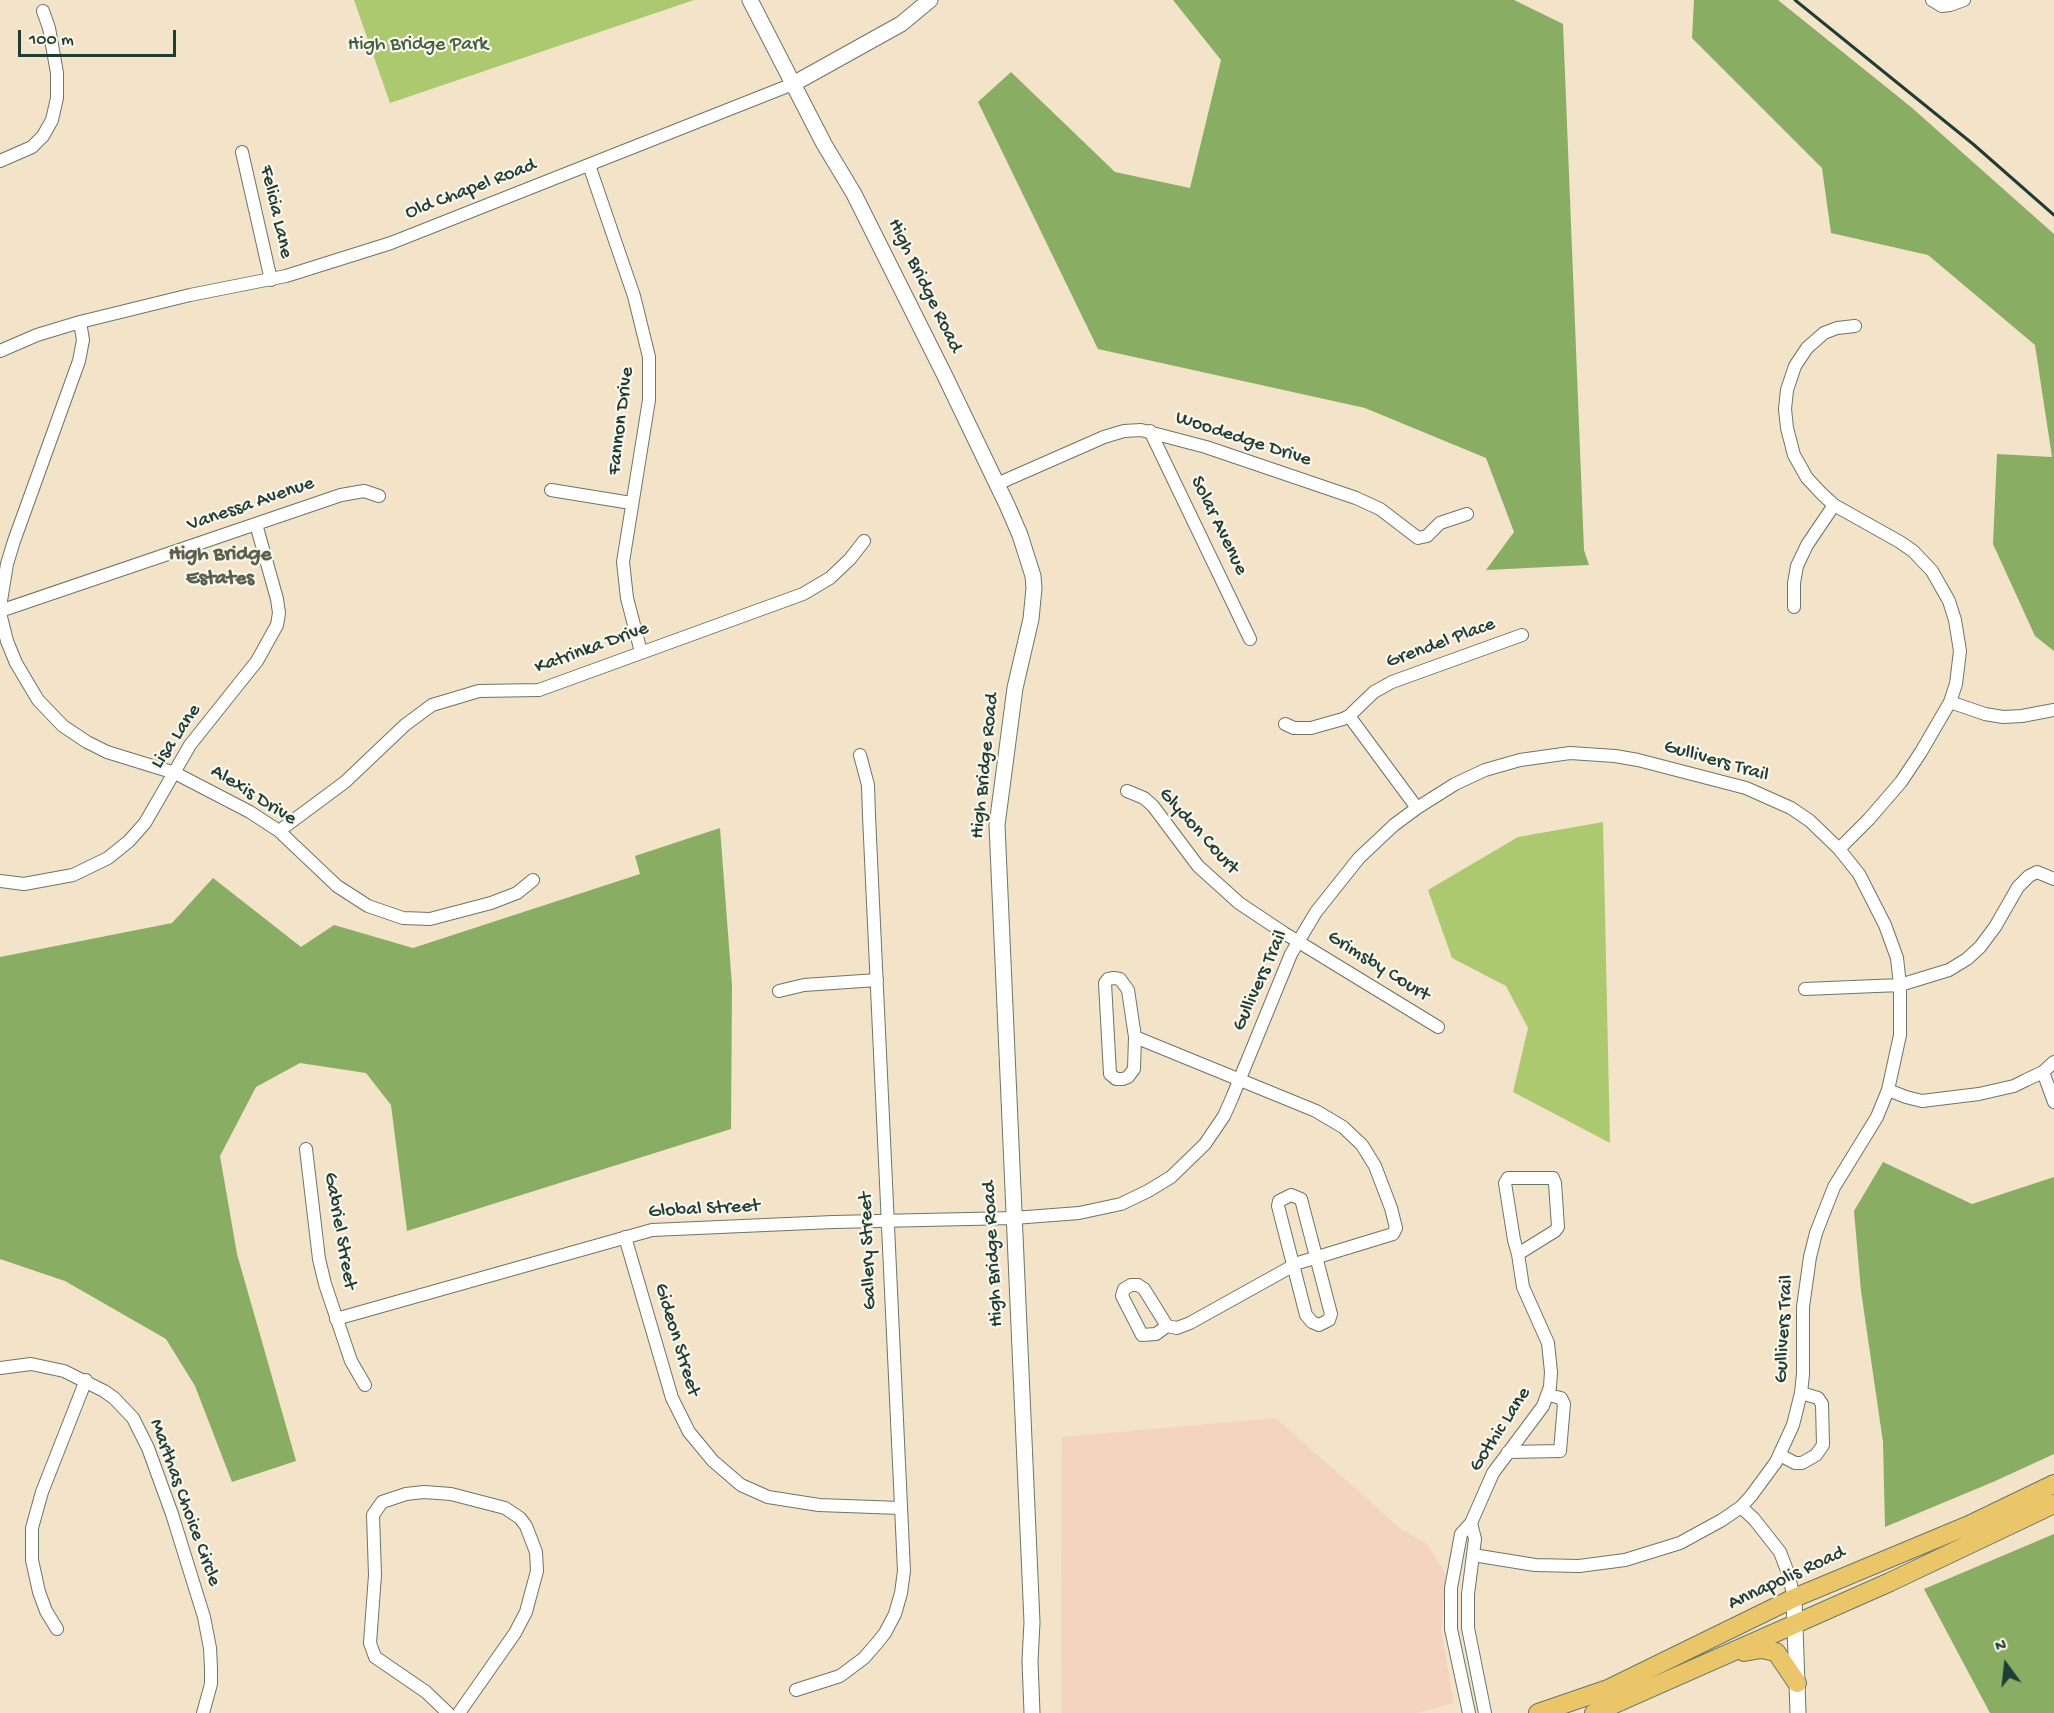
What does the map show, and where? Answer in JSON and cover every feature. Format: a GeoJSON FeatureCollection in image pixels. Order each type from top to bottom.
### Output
{"type":"FeatureCollection","features":[{"type":"Feature","properties":{"kind":"main road","name":"Annapolis Road"},"geometry":{"type":"LineString","coordinates":[[1538,1713],[1608,1689],[1794,1598],[1970,1525],[2054,1484]]}},
{"type":"Feature","properties":{"kind":"main road"},"geometry":{"type":"LineString","coordinates":[[1594,1713],[1728,1655],[2054,1504]]}},
{"type":"Feature","properties":{"kind":"main road"},"geometry":{"type":"LineString","coordinates":[[1728,1655],[1761,1649],[1776,1652],[1797,1683]]}},
{"type":"Feature","properties":{"kind":"street","name":"High Bridge Road"},"geometry":{"type":"LineString","coordinates":[[750,0],[871,226],[997,484],[1020,534],[1029,560],[1034,588],[1029,626],[1016,688],[997,825],[1032,1622],[1030,1661],[1032,1713]]}},
{"type":"Feature","properties":{"kind":"street","name":"Old Chapel Road"},"geometry":{"type":"LineString","coordinates":[[0,351],[37,335],[80,322],[190,295],[271,280],[391,243],[793,84],[900,25],[930,0]]}},
{"type":"Feature","properties":{"kind":"street"},"geometry":{"type":"LineString","coordinates":[[1932,0],[1942,6],[1964,0]]}},
{"type":"Feature","properties":{"kind":"street"},"geometry":{"type":"LineString","coordinates":[[0,161],[23,152],[37,142],[48,129],[55,110],[57,73],[49,28],[43,11]]}},
{"type":"Feature","properties":{"kind":"street","name":"Felicia Lane"},"geometry":{"type":"LineString","coordinates":[[242,152],[271,280]]}},
{"type":"Feature","properties":{"kind":"street","name":"Fannon Drive"},"geometry":{"type":"LineString","coordinates":[[589,165],[634,296],[649,357],[649,400],[631,503],[623,570],[627,598],[641,652]]}},
{"type":"Feature","properties":{"kind":"street","name":"Alexis Drive"},"geometry":{"type":"LineString","coordinates":[[80,322],[82,340],[79,361],[14,541],[7,564],[0,610],[7,640],[16,663],[38,700],[63,726],[87,742],[107,752],[176,773],[250,812],[279,831],[337,886],[368,906],[403,918],[430,920],[476,909],[517,893],[533,880]]}},
{"type":"Feature","properties":{"kind":"street"},"geometry":{"type":"LineString","coordinates":[[1839,849],[1901,782],[1922,752],[1950,702],[1956,684],[1960,651],[1955,620],[1944,591],[1932,572],[1913,551],[1880,529],[1834,505],[1812,485],[1798,464],[1787,428],[1785,401],[1790,377],[1807,348],[1824,333],[1837,328],[1855,326]]}},
{"type":"Feature","properties":{"kind":"street","name":"Woodedge Drive"},"geometry":{"type":"LineString","coordinates":[[997,484],[1117,432],[1150,431],[1206,447],[1356,498],[1380,509],[1418,538],[1427,536],[1440,523],[1467,514]]}},
{"type":"Feature","properties":{"kind":"street","name":"Solar Avenue"},"geometry":{"type":"LineString","coordinates":[[1150,431],[1250,639]]}},
{"type":"Feature","properties":{"kind":"street"},"geometry":{"type":"LineString","coordinates":[[551,490],[631,503]]}},
{"type":"Feature","properties":{"kind":"street","name":"Vanessa Avenue"},"geometry":{"type":"LineString","coordinates":[[0,610],[350,493],[370,491],[380,496]]}},
{"type":"Feature","properties":{"kind":"street"},"geometry":{"type":"LineString","coordinates":[[1794,607],[1797,566],[1807,544],[1834,505]]}},
{"type":"Feature","properties":{"kind":"street","name":"Lisa Lane"},"geometry":{"type":"LineString","coordinates":[[0,881],[17,884],[48,881],[73,875],[108,858],[129,841],[145,823],[176,773],[190,745],[257,661],[277,625],[279,614],[276,591],[256,524]]}},
{"type":"Feature","properties":{"kind":"street","name":"Katrinka Drive"},"geometry":{"type":"LineString","coordinates":[[279,831],[345,782],[405,725],[432,705],[478,691],[538,690],[813,590],[839,570],[864,541]]}},
{"type":"Feature","properties":{"kind":"street","name":"Grendel Place"},"geometry":{"type":"LineString","coordinates":[[1285,724],[1294,728],[1311,728],[1330,724],[1349,716],[1374,692],[1392,682],[1522,635]]}},
{"type":"Feature","properties":{"kind":"street"},"geometry":{"type":"LineString","coordinates":[[1950,702],[1985,714],[2003,717],[2054,710]]}},
{"type":"Feature","properties":{"kind":"street"},"geometry":{"type":"LineString","coordinates":[[1349,716],[1417,808]]}},
{"type":"Feature","properties":{"kind":"street","name":"Gullivers Trail"},"geometry":{"type":"LineString","coordinates":[[1014,1218],[1079,1213],[1111,1207],[1161,1185],[1188,1162],[1205,1144],[1224,1116],[1298,941],[1325,900],[1347,872],[1379,839],[1417,808],[1455,784],[1485,770],[1520,760],[1570,753],[1615,756],[1684,771],[1760,793],[1791,808],[1810,821],[1839,849],[1859,874],[1885,925],[1897,958],[1900,985],[1900,1035],[1888,1090],[1877,1117],[1834,1187],[1816,1233],[1804,1297],[1801,1393],[1793,1425],[1780,1455],[1768,1475],[1741,1507],[1680,1543],[1649,1554],[1600,1564],[1569,1566],[1535,1565],[1473,1555]]}},
{"type":"Feature","properties":{"kind":"street","name":"Gallery Street"},"geometry":{"type":"LineString","coordinates":[[795,1690],[840,1676],[864,1658],[885,1633],[898,1603],[904,1571],[868,785],[860,755]]}},
{"type":"Feature","properties":{"kind":"street","name":"Glydon Court"},"geometry":{"type":"LineString","coordinates":[[1127,791],[1144,798],[1153,806],[1183,848],[1211,879],[1246,908],[1298,941]]}},
{"type":"Feature","properties":{"kind":"street"},"geometry":{"type":"LineString","coordinates":[[1805,988],[1900,985],[1949,970],[1971,955],[1995,927],[2018,887],[2034,872],[2040,872],[2054,879]]}},
{"type":"Feature","properties":{"kind":"street","name":"Grimsby Court"},"geometry":{"type":"LineString","coordinates":[[1298,941],[1438,1027]]}},
{"type":"Feature","properties":{"kind":"street"},"geometry":{"type":"LineString","coordinates":[[1114,978],[1120,980],[1128,990],[1135,1037],[1134,1069],[1128,1077],[1116,1079],[1110,1074],[1105,983],[1108,980],[1114,978]]}},
{"type":"Feature","properties":{"kind":"street"},"geometry":{"type":"LineString","coordinates":[[779,991],[804,985],[877,980]]}},
{"type":"Feature","properties":{"kind":"street"},"geometry":{"type":"LineString","coordinates":[[1135,1037],[1332,1119],[1353,1136],[1376,1166],[1396,1230],[1393,1234],[1317,1256],[1293,1266],[1190,1323],[1177,1328],[1167,1326]]}},
{"type":"Feature","properties":{"kind":"street"},"geometry":{"type":"LineString","coordinates":[[1888,1090],[1919,1101],[1940,1100],[2004,1088],[2043,1072],[2054,1062]]}},
{"type":"Feature","properties":{"kind":"street"},"geometry":{"type":"LineString","coordinates":[[2043,1072],[2054,1102]]}},
{"type":"Feature","properties":{"kind":"street","name":"Gabriel Street"},"geometry":{"type":"LineString","coordinates":[[306,1149],[320,1259],[336,1319],[351,1361],[365,1385]]}},
{"type":"Feature","properties":{"kind":"street","name":"Gothic Lane"},"geometry":{"type":"LineString","coordinates":[[1469,1713],[1452,1640],[1451,1598],[1461,1534],[1471,1523],[1493,1473],[1543,1407],[1548,1395],[1551,1372],[1548,1343],[1523,1287],[1504,1183],[1508,1178],[1553,1178],[1558,1227],[1556,1231],[1518,1254]]}},
{"type":"Feature","properties":{"kind":"street"},"geometry":{"type":"LineString","coordinates":[[1291,1195],[1302,1199],[1331,1314],[1329,1320],[1319,1324],[1312,1322],[1306,1315],[1293,1266],[1278,1206],[1279,1201],[1291,1195]]}},
{"type":"Feature","properties":{"kind":"street","name":"Global Street"},"geometry":{"type":"LineString","coordinates":[[336,1319],[625,1237],[664,1229],[1014,1218]]}},
{"type":"Feature","properties":{"kind":"street","name":"Gideon Street"},"geometry":{"type":"LineString","coordinates":[[625,1237],[672,1398],[689,1432],[713,1461],[741,1485],[768,1497],[819,1506],[900,1508]]}},
{"type":"Feature","properties":{"kind":"street","name":"Marthas Choice Circle"},"geometry":{"type":"LineString","coordinates":[[0,1368],[19,1364],[44,1365],[86,1380],[114,1398],[133,1418],[148,1448],[172,1514],[204,1617],[210,1648],[211,1684],[203,1713]]}},
{"type":"Feature","properties":{"kind":"street"},"geometry":{"type":"LineString","coordinates":[[57,1629],[46,1611],[39,1592],[32,1554],[32,1528],[42,1492],[86,1380]]}},
{"type":"Feature","properties":{"kind":"street"},"geometry":{"type":"LineString","coordinates":[[1780,1455],[1795,1463],[1802,1463],[1816,1455],[1823,1445],[1822,1404],[1818,1398],[1801,1393]]}},
{"type":"Feature","properties":{"kind":"street"},"geometry":{"type":"LineString","coordinates":[[1508,1452],[1560,1451],[1564,1404],[1561,1398],[1548,1395]]}},
{"type":"Feature","properties":{"kind":"street"},"geometry":{"type":"LineString","coordinates":[[448,1713],[426,1692],[375,1657],[370,1643],[375,1575],[373,1515],[382,1502],[406,1494],[424,1492],[451,1494],[505,1508],[520,1518],[526,1526],[536,1552],[537,1571],[526,1612],[515,1633],[459,1713]]}},
{"type":"Feature","properties":{"kind":"street"},"geometry":{"type":"LineString","coordinates":[[1741,1507],[1754,1519],[1780,1552],[1788,1573],[1794,1598],[1798,1713]]}},
{"type":"Feature","properties":{"kind":"street","name":"Gothic Lane"},"geometry":{"type":"LineString","coordinates":[[1471,1523],[1475,1539],[1468,1594],[1468,1628],[1485,1713]]}},
{"type":"Feature","properties":{"kind":"shaded area"},"geometry":{"type":"Polygon","coordinates":[[[1276,1418],[1400,1528],[1428,1545],[1446,1575],[1441,1630],[1454,1703],[1417,1713],[1061,1713],[1062,1437],[1276,1418]]]}},
{"type":"Feature","properties":{"kind":"green space","name":"High Bridge Park"},"geometry":{"type":"Polygon","coordinates":[[[354,0],[694,0],[390,103],[354,0]]]}},
{"type":"Feature","properties":{"kind":"green space"},"geometry":{"type":"Polygon","coordinates":[[[1173,0],[1514,0],[1563,24],[1584,550],[1589,565],[1486,570],[1514,532],[1486,458],[1365,408],[1098,349],[978,102],[1011,72],[1115,172],[1190,188],[1221,60],[1173,0]]]}},
{"type":"Feature","properties":{"kind":"green space"},"geometry":{"type":"Polygon","coordinates":[[[1694,0],[1778,0],[1911,107],[2054,234],[2054,651],[2035,636],[1993,544],[1997,454],[2052,457],[2035,345],[1928,255],[1831,233],[1822,168],[1692,38],[1694,0]]]}},
{"type":"Feature","properties":{"kind":"green space"},"geometry":{"type":"Polygon","coordinates":[[[1603,822],[1610,1143],[1513,1092],[1528,1028],[1506,986],[1452,958],[1428,890],[1518,837],[1603,822]]]}},
{"type":"Feature","properties":{"kind":"green space"},"geometry":{"type":"Polygon","coordinates":[[[720,828],[732,986],[731,1129],[407,1231],[391,1105],[366,1073],[300,1063],[256,1087],[220,1156],[237,1254],[296,1461],[232,1482],[195,1386],[166,1339],[65,1281],[0,1259],[0,957],[172,923],[213,878],[301,947],[334,925],[413,948],[640,874],[635,856],[720,828]]]}},
{"type":"Feature","properties":{"kind":"green space"},"geometry":{"type":"Polygon","coordinates":[[[1883,1162],[1972,1204],[2054,1177],[2054,1454],[1885,1527],[1883,1442],[1861,1291],[1854,1211],[1883,1162]]]}},
{"type":"Feature","properties":{"kind":"green space"},"geometry":{"type":"Polygon","coordinates":[[[2054,1534],[2054,1713],[1990,1713],[1924,1589],[2054,1534]]]}},
{"type":"Feature","properties":{"kind":"railway"},"geometry":{"type":"LineString","coordinates":[[1795,0],[1973,144],[2054,215]]}},
{"type":"Feature","properties":{"kind":"district","name":"High Bridge Estates"},"geometry":{"type":"Point","coordinates":[220,568]}}]}
